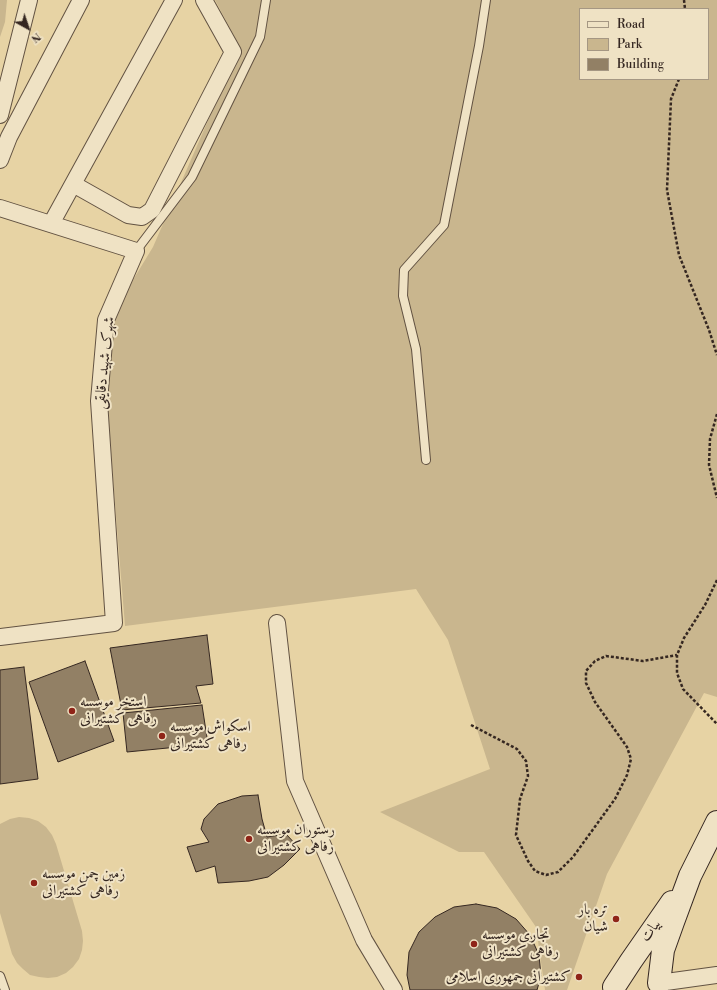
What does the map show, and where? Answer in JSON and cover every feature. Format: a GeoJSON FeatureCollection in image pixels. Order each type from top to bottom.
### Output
{"type":"FeatureCollection","features":[{"type":"Feature","properties":{"kind":"main road","name":"بیات"},"geometry":{"type":"LineString","coordinates":[[658,987],[663,950],[690,876],[717,822]]}},
{"type":"Feature","properties":{"kind":"main road","name":"بیات"},"geometry":{"type":"LineString","coordinates":[[613,989],[690,876]]}},
{"type":"Feature","properties":{"kind":"main road"},"geometry":{"type":"LineString","coordinates":[[613,989],[632,972],[638,969],[644,969],[654,974],[658,987]]}},
{"type":"Feature","properties":{"kind":"street"},"geometry":{"type":"LineString","coordinates":[[0,115],[29,0]]}},
{"type":"Feature","properties":{"kind":"street"},"geometry":{"type":"LineString","coordinates":[[0,160],[9,137],[81,0]]}},
{"type":"Feature","properties":{"kind":"street"},"geometry":{"type":"LineString","coordinates":[[51,224],[174,0]]}},
{"type":"Feature","properties":{"kind":"street"},"geometry":{"type":"LineString","coordinates":[[73,184],[128,215],[142,217],[152,210],[233,52],[204,0]]}},
{"type":"Feature","properties":{"kind":"street"},"geometry":{"type":"LineString","coordinates":[[0,208],[136,251]]}},
{"type":"Feature","properties":{"kind":"street","name":"شهرک شهید دقایقی"},"geometry":{"type":"LineString","coordinates":[[0,636],[114,622],[99,402],[106,320],[136,251]]}},
{"type":"Feature","properties":{"kind":"street"},"geometry":{"type":"LineString","coordinates":[[277,623],[296,781],[364,940],[393,990]]}},
{"type":"Feature","properties":{"kind":"street"},"geometry":{"type":"LineString","coordinates":[[658,987],[717,975]]}},
{"type":"Feature","properties":{"kind":"lane"},"geometry":{"type":"LineString","coordinates":[[136,251],[192,177],[260,37],[266,0]]}},
{"type":"Feature","properties":{"kind":"lane"},"geometry":{"type":"LineString","coordinates":[[426,460],[416,349],[403,296],[404,270],[444,225],[479,46],[486,0]]}},
{"type":"Feature","properties":{"kind":"lane"},"geometry":{"type":"LineString","coordinates":[[0,976],[5,990]]}},
{"type":"Feature","properties":{"kind":"path"},"geometry":{"type":"LineString","coordinates":[[679,80],[672,99],[667,190],[679,255],[709,330],[717,355]]}},
{"type":"Feature","properties":{"kind":"path"},"geometry":{"type":"LineString","coordinates":[[717,414],[710,439],[709,465],[717,498]]}},
{"type":"Feature","properties":{"kind":"path"},"geometry":{"type":"LineString","coordinates":[[717,580],[706,605],[684,638],[677,655],[677,673],[683,689],[717,724]]}},
{"type":"Feature","properties":{"kind":"path"},"geometry":{"type":"LineString","coordinates":[[471,725],[517,749],[526,761],[528,776],[520,799],[516,835],[528,861],[535,871],[546,875],[558,872],[573,857],[615,799],[628,775],[631,759],[627,747],[595,702],[586,683],[586,671],[595,661],[606,656],[643,660],[677,655]]}},
{"type":"Feature","properties":{"kind":"green space"},"geometry":{"type":"Polygon","coordinates":[[[0,0],[7,0],[5,22],[0,37],[0,0]]]}},
{"type":"Feature","properties":{"kind":"green space"},"geometry":{"type":"Polygon","coordinates":[[[215,0],[717,0],[717,697],[704,693],[607,874],[567,990],[545,990],[536,927],[484,852],[459,852],[380,812],[490,769],[448,640],[416,589],[125,626],[107,406],[114,326],[122,298],[153,247],[240,47],[215,0]]]}},
{"type":"Feature","properties":{"kind":"green space","name":"زمین چمن موسسه رفاهی کشتیرانی"},"geometry":{"type":"Polygon","coordinates":[[[19,817],[38,821],[46,827],[52,835],[82,931],[83,941],[79,959],[66,973],[57,977],[48,978],[30,975],[17,963],[12,954],[0,913],[0,824],[10,819],[19,817]]]}},
{"type":"Feature","properties":{"kind":"building"},"geometry":{"type":"Polygon","coordinates":[[[207,635],[213,684],[196,686],[201,703],[122,710],[110,648],[207,635]]]}},
{"type":"Feature","properties":{"kind":"building","name":"استخر موسسه رفاهی کشتیرانی"},"geometry":{"type":"Polygon","coordinates":[[[85,661],[114,741],[58,762],[29,682],[85,661]]]}},
{"type":"Feature","properties":{"kind":"building"},"geometry":{"type":"Polygon","coordinates":[[[24,667],[38,779],[0,784],[0,670],[24,667]]]}},
{"type":"Feature","properties":{"kind":"building"},"geometry":{"type":"Polygon","coordinates":[[[202,705],[208,744],[127,752],[123,713],[202,705]]]}},
{"type":"Feature","properties":{"kind":"building","name":"رستوران موسسه رفاهی کشتیرانی"},"geometry":{"type":"Polygon","coordinates":[[[258,795],[267,837],[286,834],[300,849],[284,865],[268,877],[249,881],[218,883],[215,866],[196,872],[187,847],[209,842],[201,829],[204,819],[218,804],[242,796],[258,795]]]}},
{"type":"Feature","properties":{"kind":"building","name":"تجاری موسسه رفاهی کشتیرانی"},"geometry":{"type":"Polygon","coordinates":[[[476,904],[497,908],[516,919],[530,935],[539,955],[541,976],[537,990],[410,990],[407,975],[409,952],[419,932],[435,917],[454,907],[476,904]]]}},
{"type":"Feature","properties":{"kind":"place","name":"استخر موسسه رفاهی کشتیرانی"},"geometry":{"type":"Point","coordinates":[72,711]}},
{"type":"Feature","properties":{"kind":"place","name":"اسکواش موسسه رفاهی کشتیرانی"},"geometry":{"type":"Point","coordinates":[162,736]}},
{"type":"Feature","properties":{"kind":"place","name":"رستوران موسسه رفاهی کشتیرانی"},"geometry":{"type":"Point","coordinates":[249,839]}},
{"type":"Feature","properties":{"kind":"place","name":"زمین چمن موسسه رفاهی کشتیرانی"},"geometry":{"type":"Point","coordinates":[34,883]}},
{"type":"Feature","properties":{"kind":"place","name":"تره بار شیان"},"geometry":{"type":"Point","coordinates":[616,919]}},
{"type":"Feature","properties":{"kind":"place","name":"تجاری موسسه رفاهی کشتیرانی"},"geometry":{"type":"Point","coordinates":[474,944]}},
{"type":"Feature","properties":{"kind":"place","name":"کشتیرانی جمهوری اسلامی"},"geometry":{"type":"Point","coordinates":[579,977]}}]}
